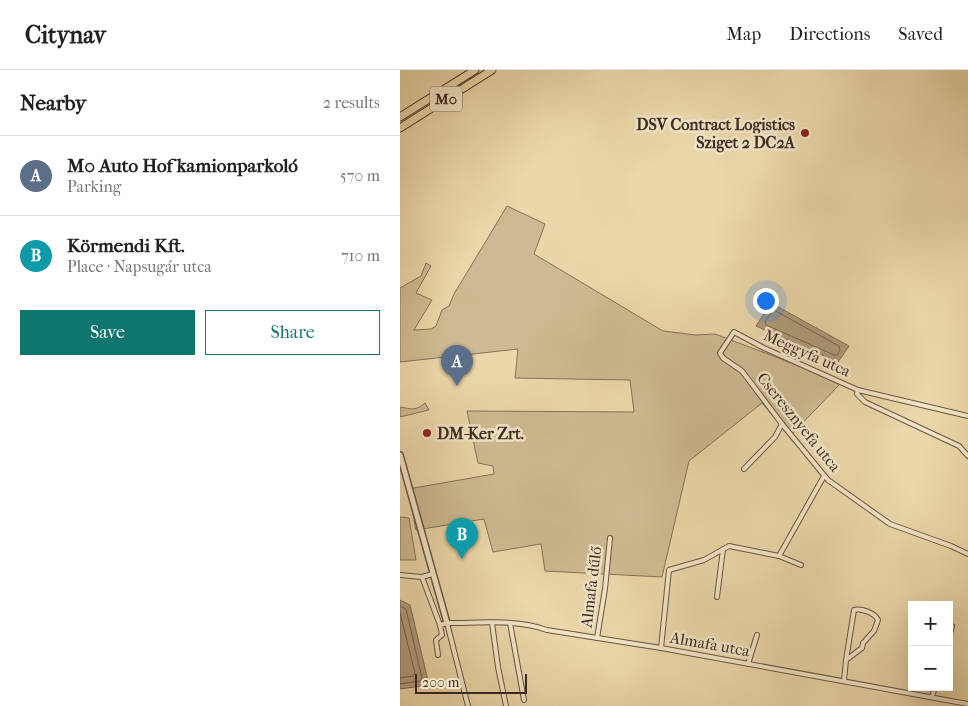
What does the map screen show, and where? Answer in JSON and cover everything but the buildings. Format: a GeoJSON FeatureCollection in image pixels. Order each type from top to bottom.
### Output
{"type":"FeatureCollection","features":[{"type":"Feature","properties":{"kind":"highway","name":"M0"},"geometry":{"type":"LineString","coordinates":[[400,116],[475,70]]}},
{"type":"Feature","properties":{"kind":"highway","name":"M0"},"geometry":{"type":"LineString","coordinates":[[400,128],[492,70]]}},
{"type":"Feature","properties":{"kind":"street","name":"Cseresznyefa utca"},"geometry":{"type":"LineString","coordinates":[[734,332],[720,355],[742,371],[824,476],[890,524],[968,554]]}},
{"type":"Feature","properties":{"kind":"street","name":"Meggyfa utca"},"geometry":{"type":"LineString","coordinates":[[734,332],[764,348],[858,390],[856,394],[864,402],[959,446],[968,456]]}},
{"type":"Feature","properties":{"kind":"street"},"geometry":{"type":"LineString","coordinates":[[858,390],[968,416]]}},
{"type":"Feature","properties":{"kind":"street"},"geometry":{"type":"LineString","coordinates":[[744,469],[775,437],[782,424]]}},
{"type":"Feature","properties":{"kind":"street"},"geometry":{"type":"LineString","coordinates":[[400,455],[468,706]]}},
{"type":"Feature","properties":{"kind":"street"},"geometry":{"type":"LineString","coordinates":[[779,556],[824,476]]}},
{"type":"Feature","properties":{"kind":"street","name":"Almafa dűlő"},"geometry":{"type":"LineString","coordinates":[[597,638],[605,589],[610,538]]}},
{"type":"Feature","properties":{"kind":"street"},"geometry":{"type":"LineString","coordinates":[[661,648],[670,570],[704,560],[729,546],[779,556],[801,564]]}},
{"type":"Feature","properties":{"kind":"street"},"geometry":{"type":"LineString","coordinates":[[717,597],[723,549]]}},
{"type":"Feature","properties":{"kind":"street"},"geometry":{"type":"LineString","coordinates":[[400,575],[422,577],[433,574]]}},
{"type":"Feature","properties":{"kind":"street"},"geometry":{"type":"LineString","coordinates":[[422,577],[440,624],[442,635],[436,640],[438,655]]}},
{"type":"Feature","properties":{"kind":"street"},"geometry":{"type":"LineString","coordinates":[[844,681],[846,660],[854,610],[857,609],[874,615],[878,620],[874,631],[863,643],[862,648],[846,660]]}},
{"type":"Feature","properties":{"kind":"street"},"geometry":{"type":"LineString","coordinates":[[492,623],[506,706]]}},
{"type":"Feature","properties":{"kind":"street"},"geometry":{"type":"LineString","coordinates":[[510,623],[524,700]]}},
{"type":"Feature","properties":{"kind":"street","name":"Almafa utca"},"geometry":{"type":"LineString","coordinates":[[440,624],[510,623],[534,625],[547,630],[661,648],[968,704]]}},
{"type":"Feature","properties":{"kind":"street"},"geometry":{"type":"LineString","coordinates":[[748,664],[757,635]]}},
{"type":"Feature","properties":{"kind":"street"},"geometry":{"type":"LineString","coordinates":[[932,697],[934,691]]}},
{"type":"Feature","properties":{"kind":"shaded area"},"geometry":{"type":"Polygon","coordinates":[[[507,206],[545,224],[534,254],[663,331],[696,335],[715,334],[842,382],[790,436],[762,403],[689,461],[662,577],[545,571],[541,544],[493,552],[484,519],[416,530],[408,489],[494,474],[493,466],[478,463],[467,411],[634,412],[630,380],[515,378],[518,349],[400,362],[400,288],[421,276],[426,263],[431,266],[416,293],[432,300],[414,330],[431,329],[436,326],[442,310],[449,306],[454,294],[507,206]]]}},
{"type":"Feature","properties":{"kind":"shaded area"},"geometry":{"type":"Polygon","coordinates":[[[425,403],[429,410],[400,417],[400,407],[410,409],[422,406],[425,403]]]}},
{"type":"Feature","properties":{"kind":"shaded area"},"geometry":{"type":"Polygon","coordinates":[[[400,517],[409,518],[416,560],[400,560],[400,517]]]}},
{"type":"Feature","properties":{"kind":"water"},"geometry":{"type":"Polygon","coordinates":[[[771,303],[849,346],[838,362],[756,326],[771,303]]]}},
{"type":"Feature","properties":{"kind":"water"},"geometry":{"type":"Polygon","coordinates":[[[400,600],[410,605],[429,685],[400,689],[400,600]]]}},
{"type":"Feature","properties":{"kind":"place","name":"DSV Contract Logistics Sziget 2 DC2A"},"geometry":{"type":"Point","coordinates":[805,133]}},
{"type":"Feature","properties":{"kind":"place","name":"M0 Auto Hof kamionparkoló"},"geometry":{"type":"Point","coordinates":[457,386]}},
{"type":"Feature","properties":{"kind":"place","name":"DM-Ker Zrt."},"geometry":{"type":"Point","coordinates":[427,433]}},
{"type":"Feature","properties":{"kind":"place","name":"Körmendi Kft."},"geometry":{"type":"Point","coordinates":[462,559]}}]}
